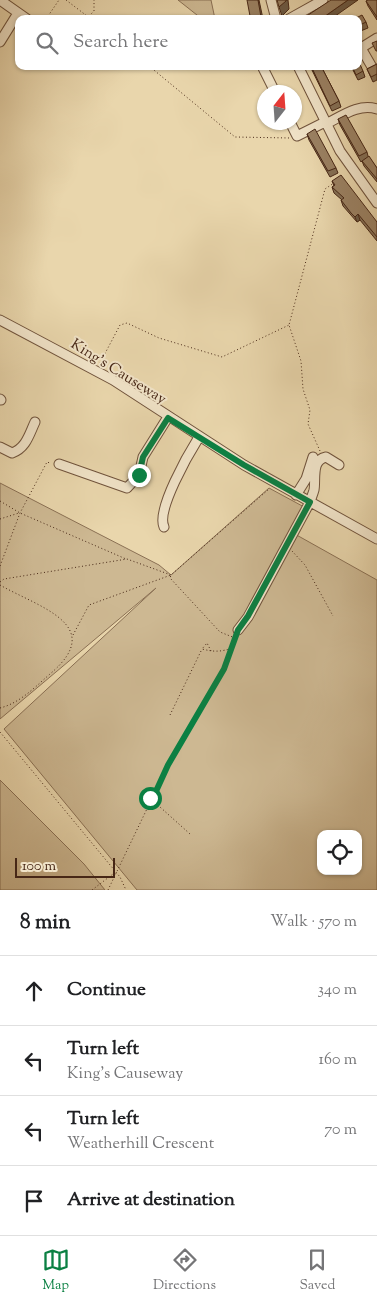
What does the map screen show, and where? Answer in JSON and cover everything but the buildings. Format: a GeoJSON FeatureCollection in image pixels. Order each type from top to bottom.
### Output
{"type":"FeatureCollection","features":[{"type":"Feature","properties":{"kind":"street"},"geometry":{"type":"LineString","coordinates":[[0,0],[21,15]]}},
{"type":"Feature","properties":{"kind":"street"},"geometry":{"type":"LineString","coordinates":[[271,0],[275,15]]}},
{"type":"Feature","properties":{"kind":"street"},"geometry":{"type":"LineString","coordinates":[[296,15],[323,0]]}},
{"type":"Feature","properties":{"kind":"street"},"geometry":{"type":"LineString","coordinates":[[0,42],[15,18]]}},
{"type":"Feature","properties":{"kind":"street"},"geometry":{"type":"LineString","coordinates":[[362,47],[377,38]]}},
{"type":"Feature","properties":{"kind":"street"},"geometry":{"type":"LineString","coordinates":[[362,50],[372,67]]}},
{"type":"Feature","properties":{"kind":"street"},"geometry":{"type":"LineString","coordinates":[[264,70],[272,85]]}},
{"type":"Feature","properties":{"kind":"street"},"geometry":{"type":"LineString","coordinates":[[300,70],[340,151],[377,203]]}},
{"type":"Feature","properties":{"kind":"street"},"geometry":{"type":"LineString","coordinates":[[295,130],[298,136],[360,107],[370,106],[377,109]]}},
{"type":"Feature","properties":{"kind":"street","name":"King's Causeway"},"geometry":{"type":"LineString","coordinates":[[0,320],[96,370],[199,437],[296,495],[377,539]]}},
{"type":"Feature","properties":{"kind":"street"},"geometry":{"type":"LineString","coordinates":[[59,464],[127,488],[139,475],[143,457],[168,418]]}},
{"type":"Feature","properties":{"kind":"street"},"geometry":{"type":"LineString","coordinates":[[0,447],[12,453],[19,450],[26,443],[35,420]]}},
{"type":"Feature","properties":{"kind":"street"},"geometry":{"type":"LineString","coordinates":[[164,527],[163,514],[166,505],[187,457],[199,437]]}},
{"type":"Feature","properties":{"kind":"street"},"geometry":{"type":"LineString","coordinates":[[296,495],[306,479],[313,457]]}},
{"type":"Feature","properties":{"kind":"street"},"geometry":{"type":"LineString","coordinates":[[237,634],[310,502],[314,489],[314,473],[317,463],[323,457],[339,465]]}},
{"type":"Feature","properties":{"kind":"path"},"geometry":{"type":"LineString","coordinates":[[49,15],[58,0]]}},
{"type":"Feature","properties":{"kind":"path"},"geometry":{"type":"LineString","coordinates":[[66,0],[86,15]]}},
{"type":"Feature","properties":{"kind":"path"},"geometry":{"type":"LineString","coordinates":[[90,15],[94,10],[94,0]]}},
{"type":"Feature","properties":{"kind":"path"},"geometry":{"type":"LineString","coordinates":[[154,70],[235,137],[292,138],[298,136]]}},
{"type":"Feature","properties":{"kind":"path"},"geometry":{"type":"LineString","coordinates":[[323,457],[308,424],[310,410],[303,389],[301,361],[289,325],[325,189],[338,179]]}},
{"type":"Feature","properties":{"kind":"path"},"geometry":{"type":"LineString","coordinates":[[96,370],[120,325],[127,323],[159,338],[222,357],[289,325]]}},
{"type":"Feature","properties":{"kind":"path"},"geometry":{"type":"LineString","coordinates":[[0,566],[20,513],[47,462],[59,464]]}},
{"type":"Feature","properties":{"kind":"path"},"geometry":{"type":"LineString","coordinates":[[0,708],[18,701],[66,660],[73,644],[73,635],[88,605],[171,575],[276,483]]}},
{"type":"Feature","properties":{"kind":"path"},"geometry":{"type":"LineString","coordinates":[[0,501],[20,513],[127,559],[171,575]]}},
{"type":"Feature","properties":{"kind":"path"},"geometry":{"type":"LineString","coordinates":[[0,519],[20,513]]}},
{"type":"Feature","properties":{"kind":"path"},"geometry":{"type":"LineString","coordinates":[[287,545],[305,565],[333,616]]}},
{"type":"Feature","properties":{"kind":"path"},"geometry":{"type":"LineString","coordinates":[[0,582],[4,579],[36,572],[127,559]]}},
{"type":"Feature","properties":{"kind":"path"},"geometry":{"type":"LineString","coordinates":[[108,890],[168,765],[224,669],[237,634],[220,632],[170,578],[171,575]]}},
{"type":"Feature","properties":{"kind":"path"},"geometry":{"type":"LineString","coordinates":[[0,585],[62,618],[73,635]]}},
{"type":"Feature","properties":{"kind":"path"},"geometry":{"type":"LineString","coordinates":[[170,716],[202,649],[208,643],[211,652]]}},
{"type":"Feature","properties":{"kind":"path"},"geometry":{"type":"LineString","coordinates":[[202,649],[218,653],[233,648]]}},
{"type":"Feature","properties":{"kind":"path"},"geometry":{"type":"LineString","coordinates":[[0,732],[115,872],[126,890]]}},
{"type":"Feature","properties":{"kind":"path"},"geometry":{"type":"LineString","coordinates":[[151,799],[190,834]]}},
{"type":"Feature","properties":{"kind":"path"},"geometry":{"type":"LineString","coordinates":[[92,890],[115,872]]}},
{"type":"Feature","properties":{"kind":"shaded area"},"geometry":{"type":"Polygon","coordinates":[[[178,0],[211,0],[214,15],[197,15],[178,0]]]}},
{"type":"Feature","properties":{"kind":"shaded area"},"geometry":{"type":"Polygon","coordinates":[[[0,483],[159,565],[171,575],[269,488],[306,508],[293,533],[377,580],[377,890],[137,890],[4,729],[156,588],[0,719],[0,483]]]}},
{"type":"Feature","properties":{"kind":"shaded area"},"geometry":{"type":"Polygon","coordinates":[[[0,780],[84,864],[105,890],[0,890],[0,780]]]}},
{"type":"Feature","properties":{"kind":"route"},"geometry":{"type":"LineString","coordinates":[[139,475],[143,457],[168,418],[244,465],[310,502],[243,625],[238,630],[224,669],[168,765],[152,800],[150,798]]}}]}
